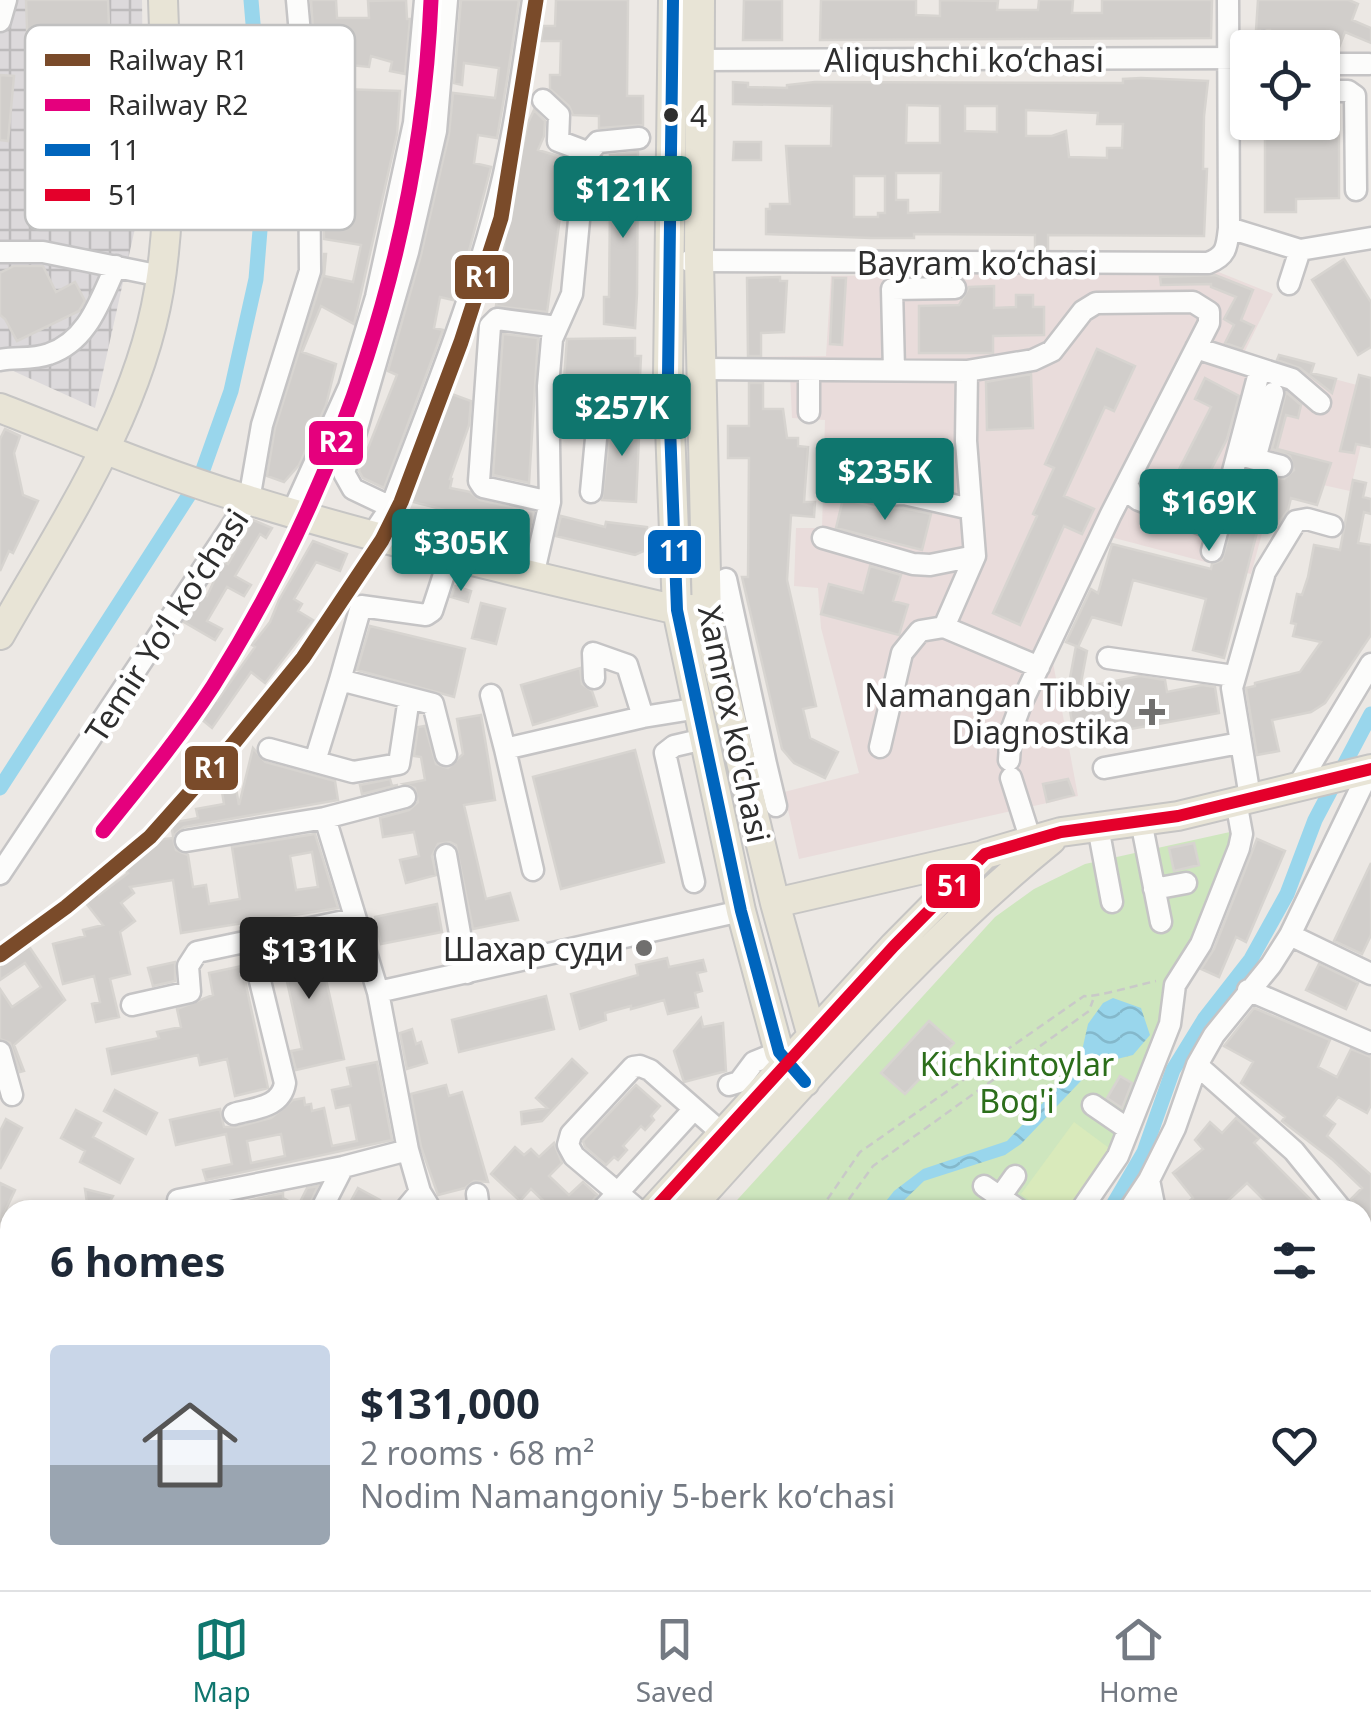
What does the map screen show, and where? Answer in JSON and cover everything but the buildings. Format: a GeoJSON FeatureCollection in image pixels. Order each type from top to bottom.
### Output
{"type":"FeatureCollection","features":[{"type":"Feature","properties":{"kind":"main road"},"geometry":{"type":"LineString","coordinates":[[163,0],[164,25]]}},
{"type":"Feature","properties":{"kind":"main road"},"geometry":{"type":"LineString","coordinates":[[673,0],[686,60],[668,261],[678,610],[742,911],[790,1066]]}},
{"type":"Feature","properties":{"kind":"main road","name":"Xamrox ko'chasi"},"geometry":{"type":"LineString","coordinates":[[700,0],[686,60],[699,261],[707,608],[755,767],[775,904],[812,1036]]}},
{"type":"Feature","properties":{"kind":"main road"},"geometry":{"type":"LineString","coordinates":[[0,635],[106,449],[138,367],[161,276],[165,230]]}},
{"type":"Feature","properties":{"kind":"main road"},"geometry":{"type":"LineString","coordinates":[[0,408],[154,468],[372,536],[678,610],[707,608]]}},
{"type":"Feature","properties":{"kind":"main road"},"geometry":{"type":"LineString","coordinates":[[775,904],[1061,832],[1141,821],[1366,769]]}},
{"type":"Feature","properties":{"kind":"main road"},"geometry":{"type":"LineString","coordinates":[[661,1200],[790,1066],[1061,832]]}},
{"type":"Feature","properties":{"kind":"main road"},"geometry":{"type":"LineString","coordinates":[[695,1200],[812,1036],[985,854]]}},
{"type":"Feature","properties":{"kind":"street"},"geometry":{"type":"LineString","coordinates":[[0,21],[6,0]]}},
{"type":"Feature","properties":{"kind":"street","name":"Temir Yoʻl koʻchasi"},"geometry":{"type":"LineString","coordinates":[[297,0],[299,25]]}},
{"type":"Feature","properties":{"kind":"street"},"geometry":{"type":"LineString","coordinates":[[292,513],[349,387],[376,298],[414,124],[426,0]]}},
{"type":"Feature","properties":{"kind":"street"},"geometry":{"type":"LineString","coordinates":[[391,507],[353,489],[344,472],[408,252],[436,131],[447,0]]}},
{"type":"Feature","properties":{"kind":"street"},"geometry":{"type":"LineString","coordinates":[[372,536],[391,507],[470,298],[515,124],[533,0]]}},
{"type":"Feature","properties":{"kind":"street"},"geometry":{"type":"LineString","coordinates":[[1228,0],[1233,30]]}},
{"type":"Feature","properties":{"kind":"street","name":"Aliqushchi ko‘chasi"},"geometry":{"type":"LineString","coordinates":[[686,60],[1230,58]]}},
{"type":"Feature","properties":{"kind":"street"},"geometry":{"type":"LineString","coordinates":[[1340,64],[1370,64]]}},
{"type":"Feature","properties":{"kind":"street"},"geometry":{"type":"LineString","coordinates":[[1340,91],[1356,96],[1356,190]]}},
{"type":"Feature","properties":{"kind":"street"},"geometry":{"type":"LineString","coordinates":[[543,100],[559,114],[558,141],[587,152]]}},
{"type":"Feature","properties":{"kind":"street"},"geometry":{"type":"LineString","coordinates":[[533,576],[550,502],[548,386],[552,340],[572,294],[587,152],[598,142],[639,138]]}},
{"type":"Feature","properties":{"kind":"street"},"geometry":{"type":"LineString","coordinates":[[1236,140],[1229,228],[1300,250],[1371,238]]}},
{"type":"Feature","properties":{"kind":"street","name":"Bayram ko‘chasi"},"geometry":{"type":"LineString","coordinates":[[668,261],[1208,263],[1218,260],[1226,251],[1229,228]]}},
{"type":"Feature","properties":{"kind":"street","name":"Temir Yoʻl koʻchasi"},"geometry":{"type":"LineString","coordinates":[[0,874],[245,499],[262,425],[310,270],[310,230]]}},
{"type":"Feature","properties":{"kind":"street"},"geometry":{"type":"LineString","coordinates":[[1289,284],[1300,250]]}},
{"type":"Feature","properties":{"kind":"street"},"geometry":{"type":"LineString","coordinates":[[0,252],[43,252],[161,276]]}},
{"type":"Feature","properties":{"kind":"street"},"geometry":{"type":"LineString","coordinates":[[0,360],[48,355],[68,345],[92,318],[116,266]]}},
{"type":"Feature","properties":{"kind":"street"},"geometry":{"type":"LineString","coordinates":[[894,370],[892,289],[955,288]]}},
{"type":"Feature","properties":{"kind":"street"},"geometry":{"type":"LineString","coordinates":[[702,369],[967,371],[1033,360],[1052,351],[1083,311],[1096,302],[1194,302],[1206,309],[1211,317],[1126,484],[1011,731],[1010,769],[1031,841]]}},
{"type":"Feature","properties":{"kind":"street"},"geometry":{"type":"LineString","coordinates":[[550,502],[482,487],[479,482],[490,326],[498,319],[557,328]]}},
{"type":"Feature","properties":{"kind":"street"},"geometry":{"type":"LineString","coordinates":[[1196,348],[1300,383],[1320,403]]}},
{"type":"Feature","properties":{"kind":"street"},"geometry":{"type":"LineString","coordinates":[[1246,457],[1260,369]]}},
{"type":"Feature","properties":{"kind":"street"},"geometry":{"type":"LineString","coordinates":[[809,370],[809,412]]}},
{"type":"Feature","properties":{"kind":"street"},"geometry":{"type":"LineString","coordinates":[[944,627],[975,556],[966,441],[967,371]]}},
{"type":"Feature","properties":{"kind":"street"},"geometry":{"type":"LineString","coordinates":[[591,492],[600,396],[610,392],[669,391]]}},
{"type":"Feature","properties":{"kind":"street"},"geometry":{"type":"LineString","coordinates":[[1126,484],[1139,500],[1214,541],[1273,392]]}},
{"type":"Feature","properties":{"kind":"street"},"geometry":{"type":"LineString","coordinates":[[1246,457],[1281,466]]}},
{"type":"Feature","properties":{"kind":"street"},"geometry":{"type":"LineString","coordinates":[[835,483],[971,510]]}},
{"type":"Feature","properties":{"kind":"street"},"geometry":{"type":"LineString","coordinates":[[1089,1200],[1118,1156],[1170,1024],[1179,975],[1201,944],[1241,840],[1243,799],[1234,676],[1265,572],[1293,525],[1301,519],[1332,526]]}},
{"type":"Feature","properties":{"kind":"street"},"geometry":{"type":"LineString","coordinates":[[824,538],[913,564],[930,565],[975,556]]}},
{"type":"Feature","properties":{"kind":"street"},"geometry":{"type":"LineString","coordinates":[[314,761],[361,606],[426,615],[432,611],[450,556]]}},
{"type":"Feature","properties":{"kind":"street"},"geometry":{"type":"LineString","coordinates":[[726,579],[755,767],[776,806]]}},
{"type":"Feature","properties":{"kind":"street"},"geometry":{"type":"LineString","coordinates":[[880,746],[902,653],[920,631],[944,627],[1039,667]]}},
{"type":"Feature","properties":{"kind":"street"},"geometry":{"type":"LineString","coordinates":[[594,678],[593,653],[628,665],[643,716]]}},
{"type":"Feature","properties":{"kind":"street"},"geometry":{"type":"LineString","coordinates":[[1108,658],[1234,676]]}},
{"type":"Feature","properties":{"kind":"street"},"geometry":{"type":"LineString","coordinates":[[1306,782],[1371,664]]}},
{"type":"Feature","properties":{"kind":"street"},"geometry":{"type":"LineString","coordinates":[[340,680],[433,704],[446,755]]}},
{"type":"Feature","properties":{"kind":"street"},"geometry":{"type":"LineString","coordinates":[[492,695],[532,870]]}},
{"type":"Feature","properties":{"kind":"street"},"geometry":{"type":"LineString","coordinates":[[269,749],[354,772],[399,764],[410,698]]}},
{"type":"Feature","properties":{"kind":"street"},"geometry":{"type":"LineString","coordinates":[[505,749],[643,716],[699,708]]}},
{"type":"Feature","properties":{"kind":"street"},"geometry":{"type":"LineString","coordinates":[[694,882],[665,753],[674,746],[704,739]]}},
{"type":"Feature","properties":{"kind":"street"},"geometry":{"type":"LineString","coordinates":[[1104,768],[1240,743]]}},
{"type":"Feature","properties":{"kind":"street"},"geometry":{"type":"LineString","coordinates":[[1135,1200],[1175,1128],[1197,1065],[1214,1035],[1271,965],[1290,935],[1366,769]]}},
{"type":"Feature","properties":{"kind":"street"},"geometry":{"type":"LineString","coordinates":[[186,841],[325,818],[405,796]]}},
{"type":"Feature","properties":{"kind":"street"},"geometry":{"type":"LineString","coordinates":[[325,818],[378,992],[408,1150],[425,1200]]}},
{"type":"Feature","properties":{"kind":"street"},"geometry":{"type":"LineString","coordinates":[[1141,821],[1161,922]]}},
{"type":"Feature","properties":{"kind":"street"},"geometry":{"type":"LineString","coordinates":[[1098,827],[1112,902]]}},
{"type":"Feature","properties":{"kind":"street"},"geometry":{"type":"LineString","coordinates":[[446,855],[462,974]]}},
{"type":"Feature","properties":{"kind":"street"},"geometry":{"type":"LineString","coordinates":[[1154,889],[1186,883]]}},
{"type":"Feature","properties":{"kind":"street"},"geometry":{"type":"LineString","coordinates":[[440,895],[462,974]]}},
{"type":"Feature","properties":{"kind":"street"},"geometry":{"type":"LineString","coordinates":[[378,992],[742,911]]}},
{"type":"Feature","properties":{"kind":"street"},"geometry":{"type":"LineString","coordinates":[[132,1005],[190,992],[188,966],[197,952],[354,919]]}},
{"type":"Feature","properties":{"kind":"street"},"geometry":{"type":"LineString","coordinates":[[1290,935],[1371,974]]}},
{"type":"Feature","properties":{"kind":"street"},"geometry":{"type":"LineString","coordinates":[[234,1114],[275,1102],[284,1092],[285,1084],[250,940]]}},
{"type":"Feature","properties":{"kind":"street"},"geometry":{"type":"LineString","coordinates":[[1248,990],[1371,1044]]}},
{"type":"Feature","properties":{"kind":"street"},"geometry":{"type":"LineString","coordinates":[[0,1052],[12,1095]]}},
{"type":"Feature","properties":{"kind":"street"},"geometry":{"type":"LineString","coordinates":[[729,1084],[739,1082],[754,1062],[790,1066]]}},
{"type":"Feature","properties":{"kind":"street"},"geometry":{"type":"LineString","coordinates":[[1197,1065],[1294,1151],[1334,1200]]}},
{"type":"Feature","properties":{"kind":"street"},"geometry":{"type":"LineString","coordinates":[[626,1200],[574,1156],[568,1145],[572,1134],[633,1067],[640,1066],[723,1134]]}},
{"type":"Feature","properties":{"kind":"street"},"geometry":{"type":"LineString","coordinates":[[1092,1105],[1128,1129]]}},
{"type":"Feature","properties":{"kind":"street"},"geometry":{"type":"LineString","coordinates":[[611,1200],[694,1108]]}},
{"type":"Feature","properties":{"kind":"street"},"geometry":{"type":"LineString","coordinates":[[178,1200],[344,1167],[408,1150]]}},
{"type":"Feature","properties":{"kind":"street"},"geometry":{"type":"LineString","coordinates":[[326,1200],[344,1167]]}},
{"type":"Feature","properties":{"kind":"street"},"geometry":{"type":"LineString","coordinates":[[1004,1200],[992,1192],[1015,1176]]}},
{"type":"Feature","properties":{"kind":"street"},"geometry":{"type":"LineString","coordinates":[[1148,1180],[1153,1200]]}},
{"type":"Feature","properties":{"kind":"path"},"geometry":{"type":"LineString","coordinates":[[827,1200],[860,1152],[1084,996],[1093,998],[1115,989],[1179,975]]}},
{"type":"Feature","properties":{"kind":"path"},"geometry":{"type":"LineString","coordinates":[[848,1200],[872,1166],[1089,1011],[1093,998]]}},
{"type":"Feature","properties":{"kind":"shaded area"},"geometry":{"type":"Polygon","coordinates":[[[0,0],[142,0],[142,25],[25,25],[25,230],[135,230],[95,408],[0,365],[0,0]]]}},
{"type":"Feature","properties":{"kind":"shaded area"},"geometry":{"type":"Polygon","coordinates":[[[1211,269],[1273,294],[1243,355],[1357,385],[1361,445],[1350,491],[1278,475],[1251,574],[1103,535],[1051,652],[1078,796],[799,859],[784,792],[859,773],[821,628],[818,588],[794,586],[796,528],[822,528],[825,420],[792,418],[790,374],[750,375],[750,357],[826,356],[831,276],[1211,269]]]}},
{"type":"Feature","properties":{"kind":"green space","name":"Kichkintoylar Bog'i"},"geometry":{"type":"Polygon","coordinates":[[[1248,828],[1120,1164],[1097,1200],[737,1200],[995,917],[1034,889],[1085,864],[1248,828]]]}},
{"type":"Feature","properties":{"kind":"green space"},"geometry":{"type":"Polygon","coordinates":[[[1074,1122],[1113,1151],[1077,1200],[1029,1200],[1021,1194],[1074,1122]]]}},
{"type":"Feature","properties":{"kind":"water"},"geometry":{"type":"Polygon","coordinates":[[[1113,998],[1141,1008],[1150,1035],[1133,1055],[1097,1064],[1021,1144],[1005,1155],[924,1181],[904,1200],[887,1200],[923,1169],[1007,1141],[1079,1064],[1088,1024],[1103,1003],[1113,998]]]}},
{"type":"Feature","properties":{"kind":"waterway"},"geometry":{"type":"LineString","coordinates":[[251,0],[253,25]]}},
{"type":"Feature","properties":{"kind":"waterway"},"geometry":{"type":"LineString","coordinates":[[0,788],[200,478],[231,391],[256,279],[260,230]]}},
{"type":"Feature","properties":{"kind":"waterway"},"geometry":{"type":"LineString","coordinates":[[1116,1200],[1144,1152],[1173,1070],[1205,1018],[1251,959],[1287,894],[1315,820],[1371,714]]}},
{"type":"Feature","properties":{"kind":"rail line","name":"R2"},"geometry":{"type":"LineString","coordinates":[[103,831],[213,686],[259,608],[336,443],[367,357],[392,269],[424,91],[431,0]]}},
{"type":"Feature","properties":{"kind":"rail line","name":"R1"},"geometry":{"type":"LineString","coordinates":[[0,955],[66,907],[150,837],[303,658],[382,540],[401,502],[461,342],[501,218],[536,0]]}},
{"type":"Feature","properties":{"kind":"transit line","name":"11"},"geometry":{"type":"LineString","coordinates":[[673,0],[668,375],[677,610],[741,911],[779,1052],[805,1082]]}},
{"type":"Feature","properties":{"kind":"transit line","name":"51"},"geometry":{"type":"LineString","coordinates":[[662,1200],[894,946],[985,854],[1061,832],[1178,816],[1371,769]]}},
{"type":"Feature","properties":{"kind":"place","name":"4"},"geometry":{"type":"Point","coordinates":[671,115]}},
{"type":"Feature","properties":{"kind":"place","name":"Namangan Tibbiy Diagnostika"},"geometry":{"type":"Point","coordinates":[1152,712]}},
{"type":"Feature","properties":{"kind":"place","name":"Шахар суди"},"geometry":{"type":"Point","coordinates":[644,948]}}]}
